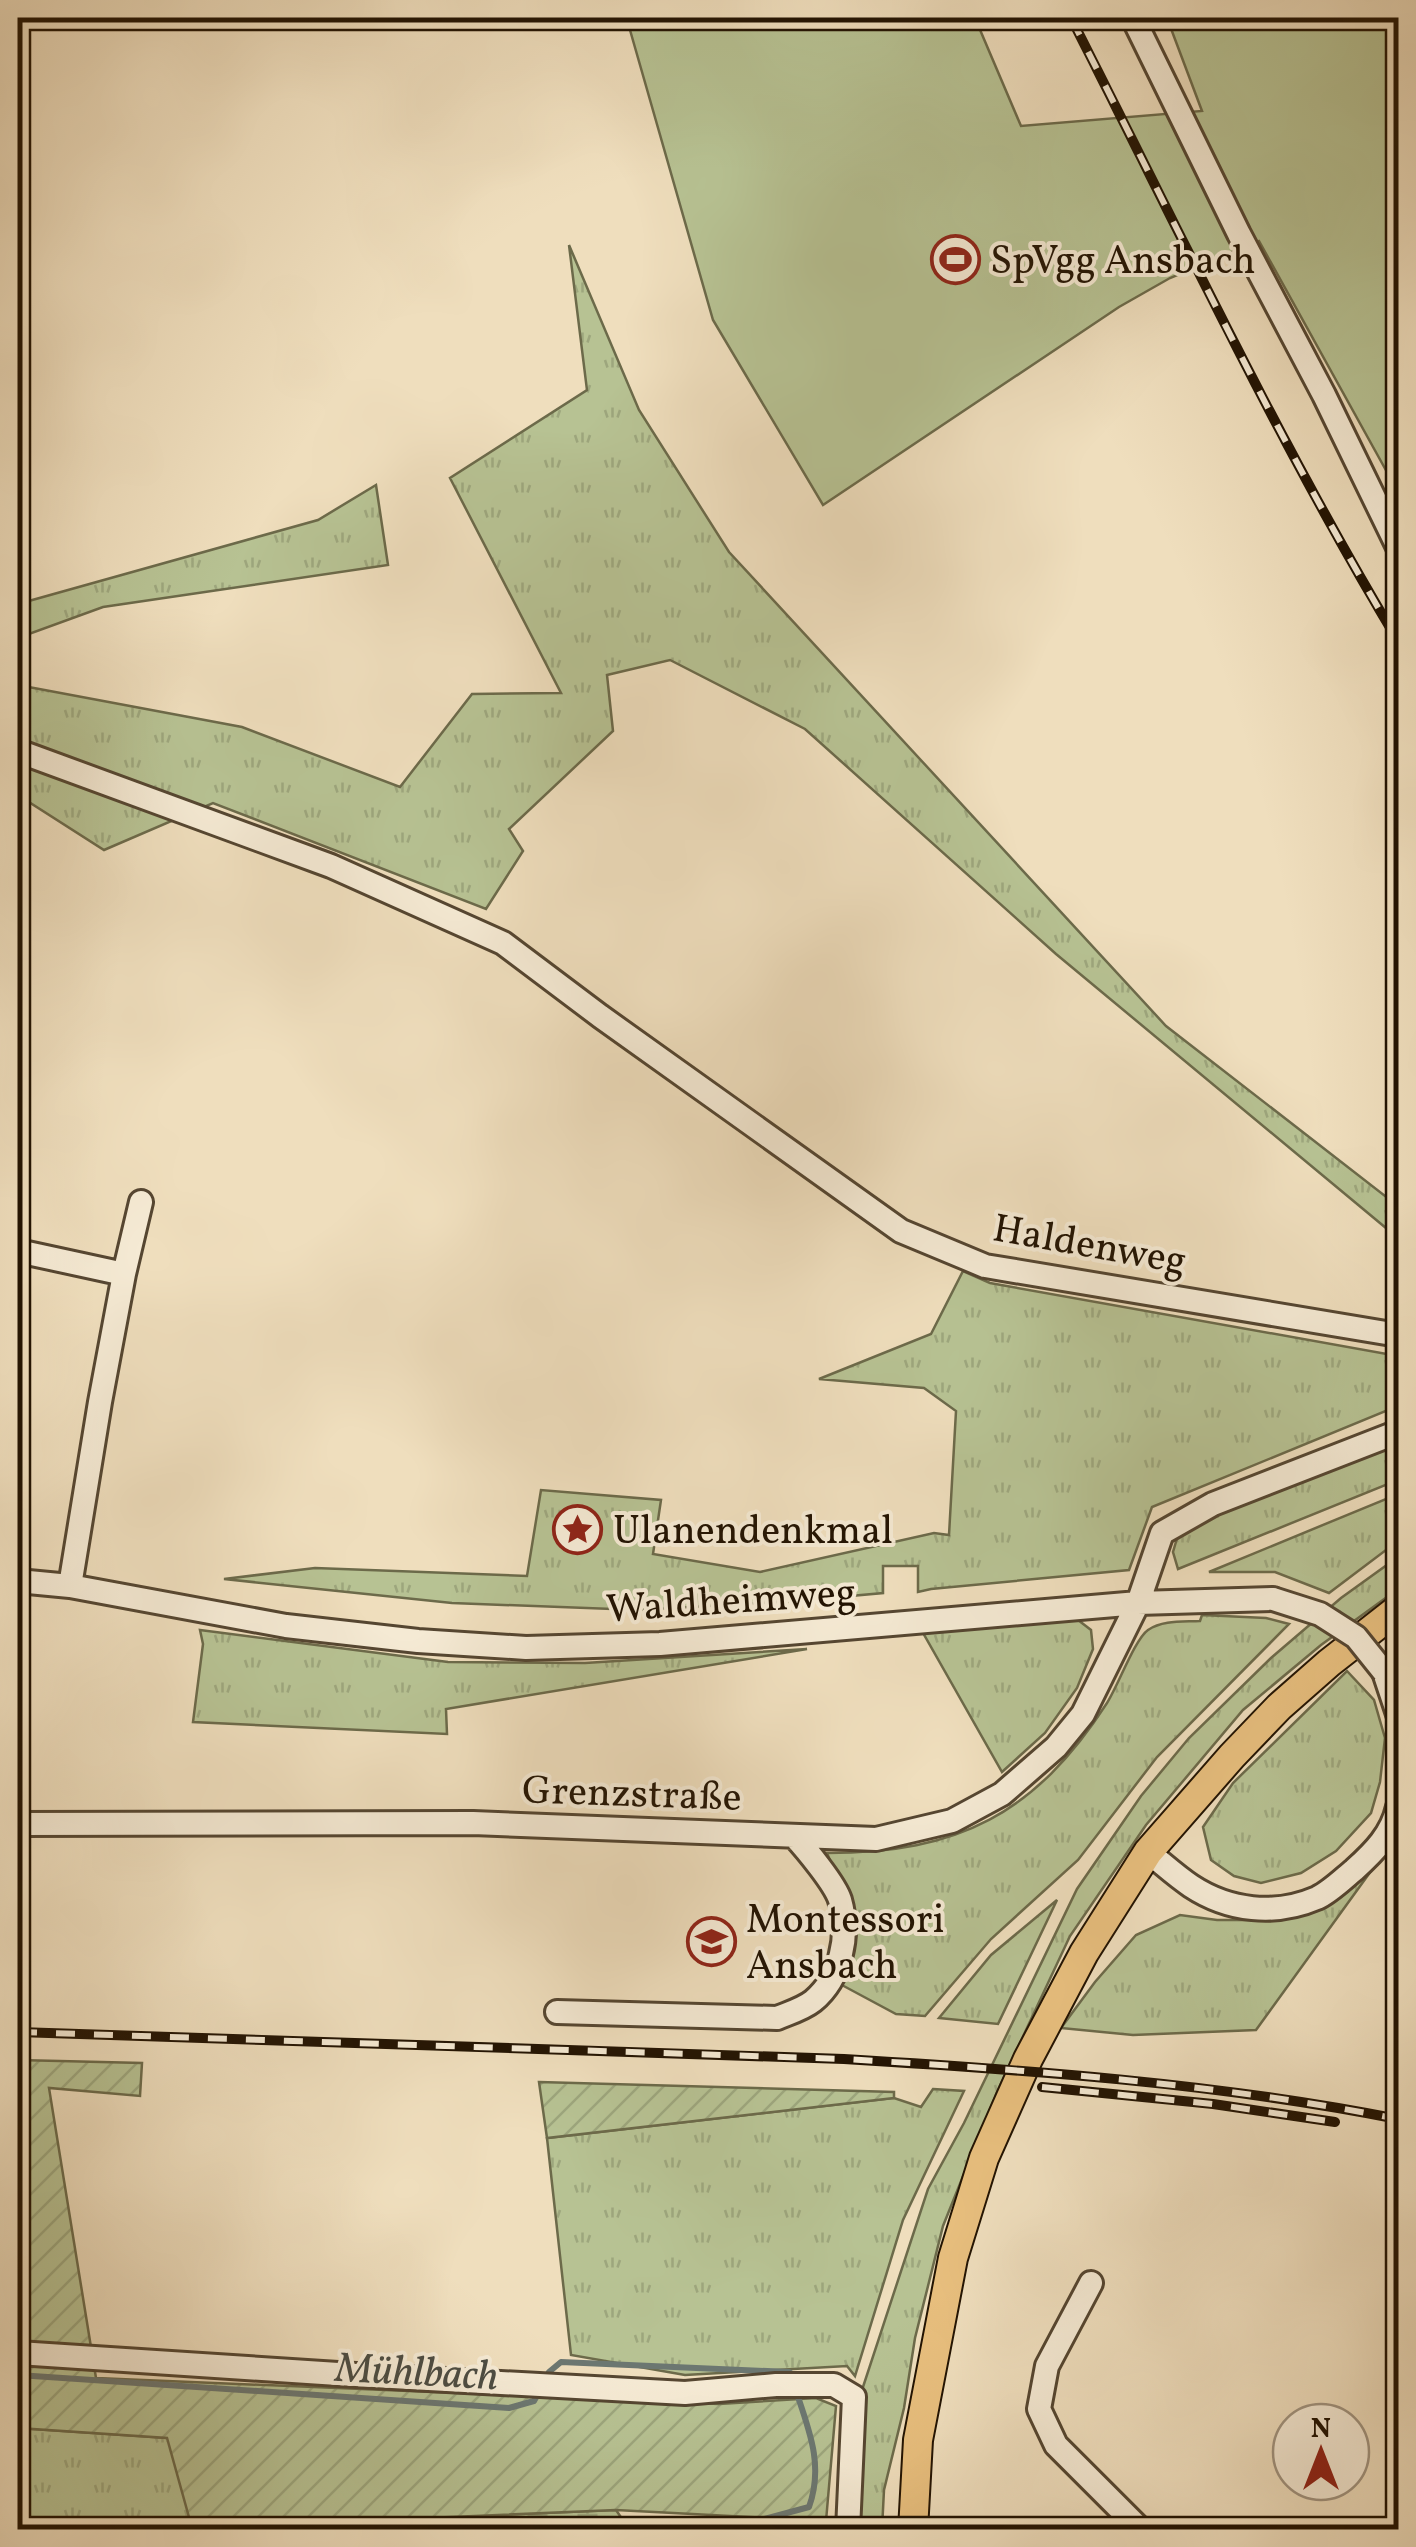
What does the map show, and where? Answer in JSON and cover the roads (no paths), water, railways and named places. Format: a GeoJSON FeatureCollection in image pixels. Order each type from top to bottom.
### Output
{"type":"FeatureCollection","features":[{"type":"Feature","properties":{"kind":"main road"},"geometry":{"type":"LineString","coordinates":[[913,2530],[918,2440],[953,2258],[984,2158],[1028,2058],[1084,1953],[1148,1852],[1279,1707],[1398,1609]]}},
{"type":"Feature","properties":{"kind":"street"},"geometry":{"type":"LineString","coordinates":[[1133,18],[1398,546]]}},
{"type":"Feature","properties":{"kind":"street","name":"Haldenweg"},"geometry":{"type":"LineString","coordinates":[[18,751],[331,866],[503,943],[900,1231],[984,1266],[1398,1335]]}},
{"type":"Feature","properties":{"kind":"street"},"geometry":{"type":"LineString","coordinates":[[70,1586],[100,1402],[140,1202]]}},
{"type":"Feature","properties":{"kind":"street"},"geometry":{"type":"LineString","coordinates":[[18,1252],[124,1274]]}},
{"type":"Feature","properties":{"kind":"street"},"geometry":{"type":"LineString","coordinates":[[794,1836],[876,1839],[952,1820],[1002,1794],[1056,1747],[1083,1714],[1138,1603],[1162,1533],[1213,1504],[1398,1432]]}},
{"type":"Feature","properties":{"kind":"street","name":"Waldheimweg"},"geometry":{"type":"LineString","coordinates":[[18,1581],[70,1586],[286,1626],[526,1648],[660,1644],[1138,1603],[1273,1599],[1320,1614],[1356,1637],[1384,1672],[1398,1714]]}},
{"type":"Feature","properties":{"kind":"street"},"geometry":{"type":"LineString","coordinates":[[1148,1852],[1190,1886],[1217,1900],[1255,1910],[1286,1908],[1321,1897],[1376,1850],[1396,1819],[1398,1808]]}},
{"type":"Feature","properties":{"kind":"street","name":"Grenzstraße"},"geometry":{"type":"LineString","coordinates":[[18,1824],[473,1823],[794,1836],[839,1898],[844,1944],[829,1986],[809,2004],[777,2018],[557,2012]]}},
{"type":"Feature","properties":{"kind":"street"},"geometry":{"type":"LineString","coordinates":[[1091,2283],[1046,2366],[1039,2409],[1056,2444],[1141,2530]]}},
{"type":"Feature","properties":{"kind":"street"},"geometry":{"type":"LineString","coordinates":[[18,2353],[685,2393],[776,2385],[834,2385],[854,2397],[848,2530]]}},
{"type":"Feature","properties":{"kind":"waterway","name":"Mühlbach"},"geometry":{"type":"LineString","coordinates":[[544,2381],[561,2362],[793,2375]]}},
{"type":"Feature","properties":{"kind":"waterway","name":"Mühlbach"},"geometry":{"type":"LineString","coordinates":[[18,2375],[509,2408],[534,2401],[539,2392]]}},
{"type":"Feature","properties":{"kind":"waterway","name":"Mühlbach"},"geometry":{"type":"LineString","coordinates":[[723,2530],[809,2507],[815,2465],[798,2397]]}},
{"type":"Feature","properties":{"kind":"railway"},"geometry":{"type":"LineString","coordinates":[[1071,18],[1270,411],[1398,641]]}},
{"type":"Feature","properties":{"kind":"railway"},"geometry":{"type":"LineString","coordinates":[[18,2032],[913,2063],[1192,2087],[1398,2119]]}},
{"type":"Feature","properties":{"kind":"railway"},"geometry":{"type":"LineString","coordinates":[[1042,2087],[1213,2104],[1335,2122]]}},
{"type":"Feature","properties":{"kind":"place","name":"SpVgg Ansbach"},"geometry":{"type":"Point","coordinates":[955,259]}},
{"type":"Feature","properties":{"kind":"place","name":"Ulanendenkmal"},"geometry":{"type":"Point","coordinates":[578,1529]}},
{"type":"Feature","properties":{"kind":"place","name":"Montessori Ansbach"},"geometry":{"type":"Point","coordinates":[711,1941]}}]}
